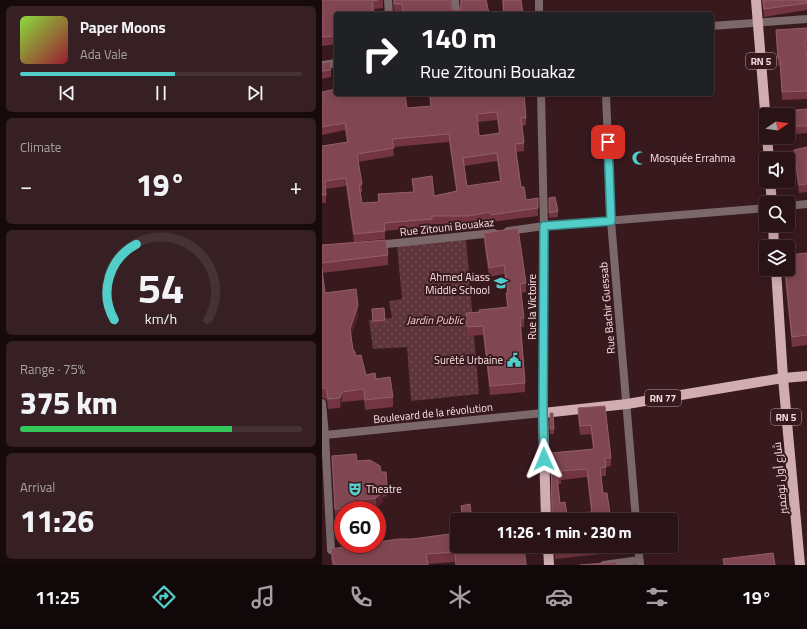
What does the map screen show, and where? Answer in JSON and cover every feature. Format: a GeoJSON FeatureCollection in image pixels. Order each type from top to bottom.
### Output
{"type":"FeatureCollection","features":[{"type":"Feature","properties":{"kind":"main road","name":"RN 5"},"geometry":{"type":"LineString","coordinates":[[756,0],[765,108]]}},
{"type":"Feature","properties":{"kind":"main road","name":"شارع أول نوفمبر"},"geometry":{"type":"LineString","coordinates":[[776,276],[782,378],[800,565]]}},
{"type":"Feature","properties":{"kind":"main road"},"geometry":{"type":"LineString","coordinates":[[782,378],[807,376]]}},
{"type":"Feature","properties":{"kind":"main road","name":"RN 77"},"geometry":{"type":"LineString","coordinates":[[543,413],[627,404],[782,378]]}},
{"type":"Feature","properties":{"kind":"main road","name":"Rue la Victoire"},"geometry":{"type":"LineString","coordinates":[[543,413],[546,513]]}},
{"type":"Feature","properties":{"kind":"main road"},"geometry":{"type":"LineString","coordinates":[[549,553],[550,565]]}},
{"type":"Feature","properties":{"kind":"street"},"geometry":{"type":"LineString","coordinates":[[388,0],[389,12]]}},
{"type":"Feature","properties":{"kind":"street"},"geometry":{"type":"LineString","coordinates":[[455,0],[456,12]]}},
{"type":"Feature","properties":{"kind":"street"},"geometry":{"type":"LineString","coordinates":[[538,0],[539,12]]}},
{"type":"Feature","properties":{"kind":"street"},"geometry":{"type":"LineString","coordinates":[[714,26],[807,18]]}},
{"type":"Feature","properties":{"kind":"street"},"geometry":{"type":"LineString","coordinates":[[322,65],[334,63]]}},
{"type":"Feature","properties":{"kind":"street","name":"Rue la Victoire"},"geometry":{"type":"LineString","coordinates":[[541,96],[544,226],[543,413]]}},
{"type":"Feature","properties":{"kind":"street","name":"Rue Bachir Guessab"},"geometry":{"type":"LineString","coordinates":[[606,96],[611,221],[635,513]]}},
{"type":"Feature","properties":{"kind":"street"},"geometry":{"type":"LineString","coordinates":[[795,205],[807,204]]}},
{"type":"Feature","properties":{"kind":"street","name":"Rue Zitouni Bouakaz"},"geometry":{"type":"LineString","coordinates":[[369,246],[479,236],[544,226],[759,209]]}},
{"type":"Feature","properties":{"kind":"street"},"geometry":{"type":"LineString","coordinates":[[322,403],[335,550],[322,551]]}},
{"type":"Feature","properties":{"kind":"street","name":"Boulevard de la révolution"},"geometry":{"type":"LineString","coordinates":[[325,435],[543,413]]}},
{"type":"Feature","properties":{"kind":"street"},"geometry":{"type":"LineString","coordinates":[[604,565],[640,563],[639,553]]}},
{"type":"Feature","properties":{"kind":"green space","name":"Jardin Public"},"geometry":{"type":"Polygon","coordinates":[[[466,239],[479,394],[411,401],[407,347],[373,349],[369,320],[392,318],[389,301],[402,299],[397,246],[466,239]]]}},
{"type":"Feature","properties":{"kind":"building"},"geometry":{"type":"Polygon","coordinates":[[[322,0],[378,0],[372,1],[374,12],[334,12],[334,36],[322,37],[322,0]]]}},
{"type":"Feature","properties":{"kind":"building"},"geometry":{"type":"Polygon","coordinates":[[[394,0],[450,0],[451,8],[457,11],[461,5],[461,0],[486,0],[489,12],[403,12],[402,4],[394,4],[394,0]]]}},
{"type":"Feature","properties":{"kind":"building"},"geometry":{"type":"Polygon","coordinates":[[[503,0],[521,0],[523,12],[504,12],[503,0]]]}},
{"type":"Feature","properties":{"kind":"building"},"geometry":{"type":"Polygon","coordinates":[[[763,0],[807,0],[807,3],[764,9],[763,0]]]}},
{"type":"Feature","properties":{"kind":"building"},"geometry":{"type":"Polygon","coordinates":[[[807,28],[807,41],[805,41],[807,59],[807,91],[782,92],[780,58],[778,58],[776,30],[807,28]]]}},
{"type":"Feature","properties":{"kind":"building"},"geometry":{"type":"Polygon","coordinates":[[[330,62],[331,70],[322,71],[322,63],[330,62]]]}},
{"type":"Feature","properties":{"kind":"building"},"geometry":{"type":"Polygon","coordinates":[[[334,89],[334,96],[405,96],[407,108],[431,106],[430,96],[524,96],[526,118],[521,118],[524,143],[515,144],[521,187],[524,187],[526,200],[538,198],[538,208],[491,215],[491,212],[468,216],[432,216],[432,219],[384,223],[385,231],[354,234],[346,178],[325,181],[326,195],[322,195],[322,146],[348,142],[345,123],[322,127],[322,92],[334,89]],[[497,112],[477,114],[479,136],[500,133],[497,112]],[[449,134],[392,139],[394,148],[357,154],[362,184],[359,185],[362,203],[379,202],[378,194],[414,192],[412,179],[432,176],[434,196],[457,191],[449,134]],[[497,153],[463,158],[467,186],[501,181],[497,153]]]}},
{"type":"Feature","properties":{"kind":"building"},"geometry":{"type":"Polygon","coordinates":[[[807,109],[807,126],[796,126],[795,110],[807,109]]]}},
{"type":"Feature","properties":{"kind":"building"},"geometry":{"type":"Polygon","coordinates":[[[807,147],[807,184],[799,185],[794,150],[807,147]]]}},
{"type":"Feature","properties":{"kind":"building"},"geometry":{"type":"Polygon","coordinates":[[[555,197],[558,211],[549,213],[549,198],[555,197]]]}},
{"type":"Feature","properties":{"kind":"building"},"geometry":{"type":"Polygon","coordinates":[[[518,228],[526,283],[520,284],[524,318],[520,318],[525,383],[490,386],[483,326],[467,327],[466,313],[508,307],[506,293],[508,293],[504,265],[489,268],[484,233],[518,228]]]}},
{"type":"Feature","properties":{"kind":"building"},"geometry":{"type":"Polygon","coordinates":[[[386,240],[388,255],[322,263],[322,245],[386,240]]]}},
{"type":"Feature","properties":{"kind":"building"},"geometry":{"type":"Polygon","coordinates":[[[807,253],[807,335],[792,337],[786,276],[795,276],[795,254],[807,253]]]}},
{"type":"Feature","properties":{"kind":"building"},"geometry":{"type":"Polygon","coordinates":[[[322,269],[325,293],[356,289],[358,305],[350,329],[353,350],[356,356],[361,355],[366,375],[375,373],[376,379],[390,377],[393,397],[365,400],[364,389],[342,392],[340,398],[328,399],[327,390],[322,388],[322,269]]]}},
{"type":"Feature","properties":{"kind":"building"},"geometry":{"type":"Polygon","coordinates":[[[384,308],[385,320],[373,321],[372,309],[384,308]]]}},
{"type":"Feature","properties":{"kind":"building"},"geometry":{"type":"Polygon","coordinates":[[[605,406],[611,458],[605,458],[606,467],[600,468],[603,493],[607,493],[610,513],[580,513],[592,512],[587,469],[561,471],[561,475],[557,476],[560,503],[565,502],[567,513],[551,513],[551,453],[594,449],[591,425],[580,426],[578,408],[605,406]]]}},
{"type":"Feature","properties":{"kind":"building"},"geometry":{"type":"Polygon","coordinates":[[[550,413],[553,413],[554,429],[550,429],[550,413]]]}},
{"type":"Feature","properties":{"kind":"building"},"geometry":{"type":"Polygon","coordinates":[[[356,454],[357,461],[370,460],[380,466],[381,472],[386,472],[387,486],[382,486],[383,492],[376,498],[359,501],[335,501],[332,456],[356,454]]]}},
{"type":"Feature","properties":{"kind":"building"},"geometry":{"type":"Polygon","coordinates":[[[470,504],[471,513],[462,513],[461,506],[470,504]]]}},
{"type":"Feature","properties":{"kind":"building"},"geometry":{"type":"Polygon","coordinates":[[[450,534],[450,552],[426,554],[428,565],[334,565],[331,549],[334,549],[334,553],[386,553],[386,541],[450,534]]]}},
{"type":"Feature","properties":{"kind":"building"},"geometry":{"type":"Polygon","coordinates":[[[455,553],[525,553],[526,565],[456,565],[455,553]]]}},
{"type":"Feature","properties":{"kind":"building"},"geometry":{"type":"Polygon","coordinates":[[[773,553],[775,565],[724,565],[723,559],[773,553]]]}},
{"type":"Feature","properties":{"kind":"building"},"geometry":{"type":"Polygon","coordinates":[[[617,562],[617,565],[580,565],[617,562]]]}},
{"type":"Feature","properties":{"kind":"place","name":"Mosquée Errahma"},"geometry":{"type":"Point","coordinates":[639,158]}},
{"type":"Feature","properties":{"kind":"place","name":"Ahmed Aiass Middle School"},"geometry":{"type":"Point","coordinates":[501,283]}},
{"type":"Feature","properties":{"kind":"place","name":"Surêté Urbaine"},"geometry":{"type":"Point","coordinates":[514,360]}},
{"type":"Feature","properties":{"kind":"place","name":"Theatre"},"geometry":{"type":"Point","coordinates":[355,489]}},
{"type":"Feature","properties":{"kind":"route"},"geometry":{"type":"LineString","coordinates":[[544,459],[544,226],[611,221],[608,142]]}}]}
